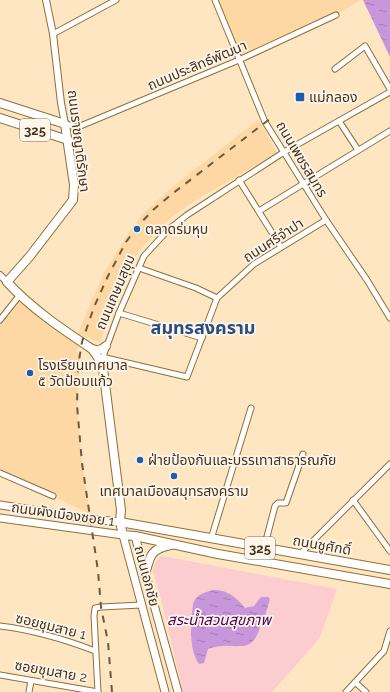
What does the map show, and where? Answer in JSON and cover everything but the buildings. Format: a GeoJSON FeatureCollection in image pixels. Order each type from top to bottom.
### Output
{"type":"FeatureCollection","features":[{"type":"Feature","properties":{"kind":"main road","name":"325"},"geometry":{"type":"LineString","coordinates":[[0,103],[65,124]]}},
{"type":"Feature","properties":{"kind":"main road","name":"325"},"geometry":{"type":"LineString","coordinates":[[1,119],[68,140]]}},
{"type":"Feature","properties":{"kind":"main road","name":"ถนนราชญาติรักษา"},"geometry":{"type":"LineString","coordinates":[[7,282],[30,256],[74,200],[74,185],[65,124]]}},
{"type":"Feature","properties":{"kind":"main road"},"geometry":{"type":"LineString","coordinates":[[7,282],[19,296],[49,320],[92,349],[101,359],[122,510],[120,522],[123,535]]}},
{"type":"Feature","properties":{"kind":"main road"},"geometry":{"type":"LineString","coordinates":[[92,349],[102,349],[106,346]]}},
{"type":"Feature","properties":{"kind":"main road","name":"ถนนผังเมืองซอย 1"},"geometry":{"type":"LineString","coordinates":[[0,505],[74,517],[120,522]]}},
{"type":"Feature","properties":{"kind":"main road"},"geometry":{"type":"LineString","coordinates":[[122,510],[131,524],[134,536]]}},
{"type":"Feature","properties":{"kind":"main road"},"geometry":{"type":"LineString","coordinates":[[72,529],[74,517]]}},
{"type":"Feature","properties":{"kind":"main road","name":"ถนนผังเมืองซอย 1"},"geometry":{"type":"LineString","coordinates":[[0,518],[123,535]]}},
{"type":"Feature","properties":{"kind":"main road","name":"ถนนชูศักดิ์"},"geometry":{"type":"LineString","coordinates":[[120,522],[390,570]]}},
{"type":"Feature","properties":{"kind":"main road","name":"ถนนชูศักดิ์"},"geometry":{"type":"LineString","coordinates":[[123,535],[218,554],[390,584]]}},
{"type":"Feature","properties":{"kind":"main road","name":"ถนนเอกชัย"},"geometry":{"type":"LineString","coordinates":[[123,535],[165,692]]}},
{"type":"Feature","properties":{"kind":"main road","name":"ถนนเอกชัย"},"geometry":{"type":"LineString","coordinates":[[134,536],[178,692]]}},
{"type":"Feature","properties":{"kind":"main road"},"geometry":{"type":"LineString","coordinates":[[218,554],[221,540]]}},
{"type":"Feature","properties":{"kind":"main road"},"geometry":{"type":"LineString","coordinates":[[145,575],[152,553],[160,548],[174,545]]}},
{"type":"Feature","properties":{"kind":"street","name":"ถนนราชญาติรักษา"},"geometry":{"type":"LineString","coordinates":[[46,0],[53,34],[65,124]]}},
{"type":"Feature","properties":{"kind":"street"},"geometry":{"type":"LineString","coordinates":[[53,34],[116,0]]}},
{"type":"Feature","properties":{"kind":"street","name":"ถนนเพชรสมุทร"},"geometry":{"type":"LineString","coordinates":[[215,0],[265,122],[303,185],[367,280],[390,318]]}},
{"type":"Feature","properties":{"kind":"street","name":"ถนนประสิทธ์พัฒนา"},"geometry":{"type":"LineString","coordinates":[[65,124],[78,127],[239,60],[336,15]]}},
{"type":"Feature","properties":{"kind":"street"},"geometry":{"type":"LineString","coordinates":[[335,69],[366,46],[390,89]]}},
{"type":"Feature","properties":{"kind":"street","name":"ถนนเกษมสุขุม"},"geometry":{"type":"LineString","coordinates":[[101,359],[144,256],[168,230],[187,215],[239,180],[284,152],[390,92]]}},
{"type":"Feature","properties":{"kind":"street"},"geometry":{"type":"LineString","coordinates":[[338,121],[358,150]]}},
{"type":"Feature","properties":{"kind":"street"},"geometry":{"type":"LineString","coordinates":[[259,211],[390,131]]}},
{"type":"Feature","properties":{"kind":"street"},"geometry":{"type":"LineString","coordinates":[[239,180],[281,247]]}},
{"type":"Feature","properties":{"kind":"street","name":"ถนนศรีจำปา"},"geometry":{"type":"LineString","coordinates":[[101,359],[187,377],[217,298],[254,264],[326,220]]}},
{"type":"Feature","properties":{"kind":"street"},"geometry":{"type":"LineString","coordinates":[[138,268],[190,286],[217,298]]}},
{"type":"Feature","properties":{"kind":"street"},"geometry":{"type":"LineString","coordinates":[[0,275],[7,282]]}},
{"type":"Feature","properties":{"kind":"street"},"geometry":{"type":"LineString","coordinates":[[0,320],[19,296]]}},
{"type":"Feature","properties":{"kind":"street"},"geometry":{"type":"LineString","coordinates":[[119,313],[202,338]]}},
{"type":"Feature","properties":{"kind":"street"},"geometry":{"type":"LineString","coordinates":[[211,538],[250,408]]}},
{"type":"Feature","properties":{"kind":"street"},"geometry":{"type":"LineString","coordinates":[[264,548],[275,506],[286,503],[303,454]]}},
{"type":"Feature","properties":{"kind":"street"},"geometry":{"type":"LineString","coordinates":[[300,554],[390,464]]}},
{"type":"Feature","properties":{"kind":"street"},"geometry":{"type":"LineString","coordinates":[[0,473],[53,496]]}},
{"type":"Feature","properties":{"kind":"street"},"geometry":{"type":"LineString","coordinates":[[353,500],[390,551]]}},
{"type":"Feature","properties":{"kind":"street"},"geometry":{"type":"LineString","coordinates":[[98,692],[95,651],[95,608],[141,605]]}},
{"type":"Feature","properties":{"kind":"street","name":"ซอยชุมสาย 1"},"geometry":{"type":"LineString","coordinates":[[0,626],[24,629],[63,639],[95,651]]}},
{"type":"Feature","properties":{"kind":"street"},"geometry":{"type":"LineString","coordinates":[[346,692],[384,652],[390,631]]}},
{"type":"Feature","properties":{"kind":"street","name":"ซอยชุมสาย 2"},"geometry":{"type":"LineString","coordinates":[[0,675],[98,692]]}},
{"type":"Feature","properties":{"kind":"street"},"geometry":{"type":"LineString","coordinates":[[29,692],[31,681]]}},
{"type":"Feature","properties":{"kind":"street"},"geometry":{"type":"LineString","coordinates":[[356,683],[366,692]]}},
{"type":"Feature","properties":{"kind":"shaded area"},"geometry":{"type":"Polygon","coordinates":[[[214,0],[361,0],[336,15],[239,60],[214,0]]]}},
{"type":"Feature","properties":{"kind":"shaded area"},"geometry":{"type":"Polygon","coordinates":[[[258,120],[264,128],[277,153],[196,200],[173,216],[155,233],[137,254],[123,279],[100,342],[78,334],[105,271],[133,226],[146,211],[176,184],[258,120]]]}},
{"type":"Feature","properties":{"kind":"shaded area"},"geometry":{"type":"Polygon","coordinates":[[[19,296],[82,342],[76,351],[80,355],[77,405],[82,463],[90,514],[0,471],[0,320],[19,296]]]}},
{"type":"Feature","properties":{"kind":"shaded area"},"geometry":{"type":"Polygon","coordinates":[[[163,556],[337,589],[321,635],[314,645],[272,692],[183,692],[153,571],[155,563],[160,557],[163,556]]]}},
{"type":"Feature","properties":{"kind":"water"},"geometry":{"type":"Polygon","coordinates":[[[363,0],[390,0],[390,57],[363,0]]]}},
{"type":"Feature","properties":{"kind":"water","name":"สระน้ำสวนสุขภาพ"},"geometry":{"type":"Polygon","coordinates":[[[213,590],[223,591],[231,595],[245,608],[254,606],[261,597],[268,597],[270,599],[257,636],[253,641],[243,646],[219,646],[208,649],[204,663],[199,664],[193,651],[191,635],[193,604],[198,596],[213,590]]]}},
{"type":"Feature","properties":{"kind":"railway"},"geometry":{"type":"LineString","coordinates":[[112,692],[108,642],[101,607],[98,571],[82,463],[77,405],[78,366],[82,342],[94,307],[108,276],[126,242],[137,227],[153,210],[172,194],[271,118]]}},
{"type":"Feature","properties":{"kind":"place","name":"แม่กลอง"},"geometry":{"type":"Point","coordinates":[300,97]}},
{"type":"Feature","properties":{"kind":"place","name":"ตลาดร่มหุบ"},"geometry":{"type":"Point","coordinates":[137,229]}},
{"type":"Feature","properties":{"kind":"place","name":"โรงเรียนเทศบาล ๕ วัดป้อมแก้ว"},"geometry":{"type":"Point","coordinates":[30,373]}},
{"type":"Feature","properties":{"kind":"place","name":"ฝ่ายป้องกันและบรรเทาสาธารณภัย"},"geometry":{"type":"Point","coordinates":[140,460]}},
{"type":"Feature","properties":{"kind":"place","name":"เทศบาลเมืองสมุทรสงคราม"},"geometry":{"type":"Point","coordinates":[174,476]}},
{"type":"Feature","properties":{"kind":"district","name":"สมุทรสงคราม"},"geometry":{"type":"Point","coordinates":[203,328]}}]}
